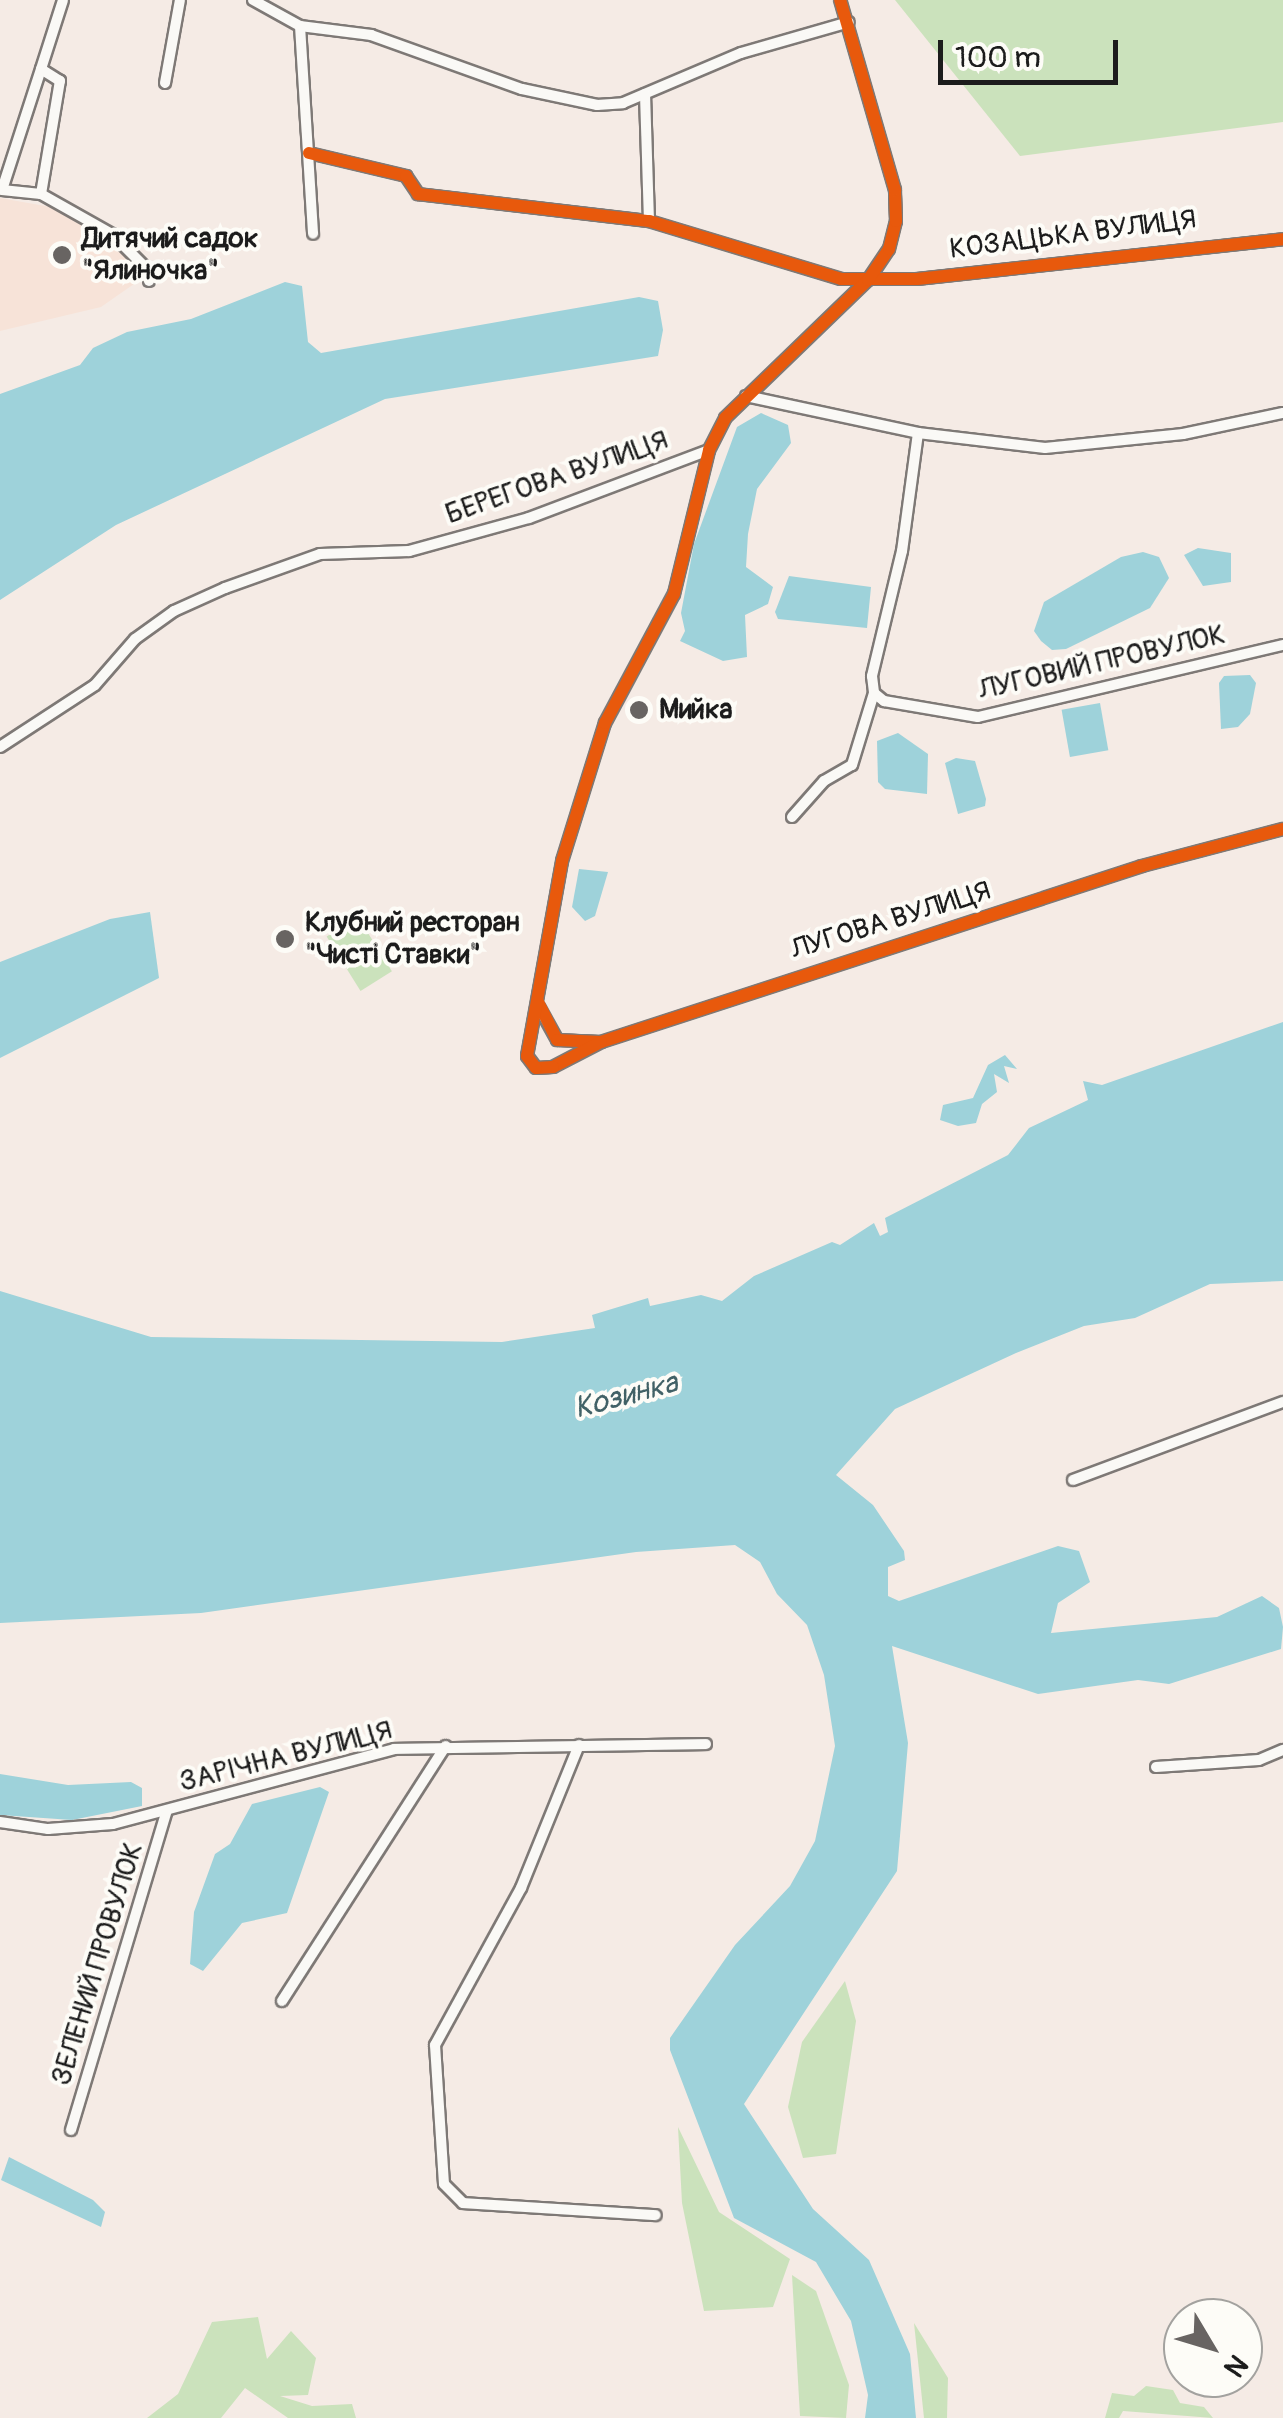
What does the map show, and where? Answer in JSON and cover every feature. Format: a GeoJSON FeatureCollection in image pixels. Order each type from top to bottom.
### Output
{"type":"FeatureCollection","features":[{"type":"Feature","properties":{"kind":"street"},"geometry":{"type":"LineString","coordinates":[[63,0],[2,190],[41,194],[112,234],[148,271],[149,281]]}},
{"type":"Feature","properties":{"kind":"street"},"geometry":{"type":"LineString","coordinates":[[164,83],[180,0]]}},
{"type":"Feature","properties":{"kind":"street"},"geometry":{"type":"LineString","coordinates":[[253,0],[300,26],[371,35],[522,89],[597,105],[645,94],[741,52],[849,22]]}},
{"type":"Feature","properties":{"kind":"street"},"geometry":{"type":"LineString","coordinates":[[601,1042],[559,1065],[533,1066],[527,1052],[562,861],[605,723],[674,594],[709,450],[746,396],[868,280],[889,249],[895,190],[840,0]]}},
{"type":"Feature","properties":{"kind":"street"},"geometry":{"type":"LineString","coordinates":[[300,26],[313,234]]}},
{"type":"Feature","properties":{"kind":"street"},"geometry":{"type":"LineString","coordinates":[[41,69],[60,81],[41,194]]}},
{"type":"Feature","properties":{"kind":"street"},"geometry":{"type":"LineString","coordinates":[[645,94],[649,222]]}},
{"type":"Feature","properties":{"kind":"street","name":"КОЗАЦЬКА ВУЛИЦЯ"},"geometry":{"type":"LineString","coordinates":[[308,153],[406,176],[418,194],[649,222],[840,279],[868,280],[1283,238]]}},
{"type":"Feature","properties":{"kind":"street"},"geometry":{"type":"LineString","coordinates":[[746,396],[918,432],[1045,448],[1184,434],[1283,413]]}},
{"type":"Feature","properties":{"kind":"street"},"geometry":{"type":"LineString","coordinates":[[792,818],[824,781],[852,764],[874,692],[872,676],[890,610],[918,432]]}},
{"type":"Feature","properties":{"kind":"street","name":"БЕРЕГОВА ВУЛИЦЯ"},"geometry":{"type":"LineString","coordinates":[[0,748],[95,685],[135,639],[174,610],[225,588],[320,554],[409,551],[528,518],[709,450]]}},
{"type":"Feature","properties":{"kind":"street","name":"ЛУГОВИЙ ПРОВУЛОК"},"geometry":{"type":"LineString","coordinates":[[874,692],[884,701],[978,717],[1283,645]]}},
{"type":"Feature","properties":{"kind":"street","name":"ЛУГОВА ВУЛИЦЯ"},"geometry":{"type":"LineString","coordinates":[[538,1002],[556,1040],[601,1042],[1142,866],[1283,828]]}},
{"type":"Feature","properties":{"kind":"street"},"geometry":{"type":"LineString","coordinates":[[1073,1480],[1283,1402]]}},
{"type":"Feature","properties":{"kind":"street","name":"ЗАРІЧНА ВУЛИЦЯ"},"geometry":{"type":"LineString","coordinates":[[0,1822],[71,1829],[167,1811],[358,1758],[446,1746],[706,1744]]}},
{"type":"Feature","properties":{"kind":"street"},"geometry":{"type":"LineString","coordinates":[[579,1745],[521,1888],[435,2046],[444,2184],[464,2203],[656,2214]]}},
{"type":"Feature","properties":{"kind":"street"},"geometry":{"type":"LineString","coordinates":[[282,2001],[446,1746]]}},
{"type":"Feature","properties":{"kind":"street"},"geometry":{"type":"LineString","coordinates":[[1156,1768],[1259,1760],[1283,1750]]}},
{"type":"Feature","properties":{"kind":"street","name":"ЗЕЛЕНИЙ ПРОВУЛОК"},"geometry":{"type":"LineString","coordinates":[[71,2130],[167,1811]]}},
{"type":"Feature","properties":{"kind":"shaded area","name":"Дитячий садок \"Ялиночка\""},"geometry":{"type":"Polygon","coordinates":[[[0,198],[62,209],[104,234],[144,277],[101,307],[0,331],[0,198]]]}},
{"type":"Feature","properties":{"kind":"green space"},"geometry":{"type":"Polygon","coordinates":[[[895,0],[1283,0],[1283,122],[1020,156],[895,0]]]}},
{"type":"Feature","properties":{"kind":"green space"},"geometry":{"type":"Polygon","coordinates":[[[358,917],[392,971],[361,991],[327,937],[358,917]]]}},
{"type":"Feature","properties":{"kind":"green space"},"geometry":{"type":"Polygon","coordinates":[[[845,1981],[856,2021],[836,2154],[803,2158],[788,2107],[802,2042],[845,1981]]]}},
{"type":"Feature","properties":{"kind":"green space"},"geometry":{"type":"Polygon","coordinates":[[[678,2127],[719,2212],[790,2259],[773,2307],[704,2311],[682,2203],[678,2127]]]}},
{"type":"Feature","properties":{"kind":"green space"},"geometry":{"type":"Polygon","coordinates":[[[792,2275],[816,2291],[849,2385],[846,2418],[800,2416],[792,2275]]]}},
{"type":"Feature","properties":{"kind":"green space"},"geometry":{"type":"Polygon","coordinates":[[[258,2317],[267,2359],[291,2331],[316,2358],[308,2395],[280,2396],[312,2406],[352,2404],[356,2418],[288,2418],[245,2388],[221,2418],[147,2418],[178,2394],[212,2322],[258,2317]]]}},
{"type":"Feature","properties":{"kind":"green space"},"geometry":{"type":"Polygon","coordinates":[[[914,2323],[948,2378],[947,2418],[924,2418],[914,2323]]]}},
{"type":"Feature","properties":{"kind":"green space"},"geometry":{"type":"Polygon","coordinates":[[[1146,2386],[1163,2389],[1163,2398],[1177,2398],[1180,2403],[1204,2407],[1213,2418],[1123,2411],[1119,2418],[1105,2418],[1112,2393],[1134,2396],[1146,2386]]]}},
{"type":"Feature","properties":{"kind":"water"},"geometry":{"type":"Polygon","coordinates":[[[285,282],[302,286],[308,342],[321,353],[639,297],[658,301],[663,330],[658,356],[385,399],[116,525],[0,600],[0,394],[80,365],[93,348],[127,332],[191,319],[285,282]]]}},
{"type":"Feature","properties":{"kind":"water"},"geometry":{"type":"Polygon","coordinates":[[[761,413],[788,425],[791,443],[757,489],[748,534],[746,567],[773,587],[768,604],[745,615],[747,657],[723,661],[680,641],[685,631],[681,613],[694,544],[737,427],[761,413]]]}},
{"type":"Feature","properties":{"kind":"water"},"geometry":{"type":"Polygon","coordinates":[[[1198,548],[1231,553],[1231,582],[1203,586],[1184,555],[1198,548]]]}},
{"type":"Feature","properties":{"kind":"water"},"geometry":{"type":"Polygon","coordinates":[[[1143,552],[1159,557],[1169,578],[1150,608],[1066,649],[1052,650],[1041,641],[1034,631],[1044,602],[1121,557],[1143,552]]]}},
{"type":"Feature","properties":{"kind":"water"},"geometry":{"type":"Polygon","coordinates":[[[789,576],[871,587],[867,628],[778,619],[775,612],[789,576]]]}},
{"type":"Feature","properties":{"kind":"water"},"geometry":{"type":"Polygon","coordinates":[[[1250,675],[1256,683],[1250,714],[1238,727],[1221,729],[1219,683],[1224,676],[1250,675]]]}},
{"type":"Feature","properties":{"kind":"water"},"geometry":{"type":"Polygon","coordinates":[[[1100,703],[1108,750],[1070,757],[1062,710],[1100,703]]]}},
{"type":"Feature","properties":{"kind":"water"},"geometry":{"type":"Polygon","coordinates":[[[898,733],[928,754],[927,794],[885,789],[878,782],[877,741],[898,733]]]}},
{"type":"Feature","properties":{"kind":"water"},"geometry":{"type":"Polygon","coordinates":[[[956,758],[975,761],[985,806],[958,814],[945,763],[956,758]]]}},
{"type":"Feature","properties":{"kind":"water"},"geometry":{"type":"Polygon","coordinates":[[[579,869],[608,872],[595,916],[585,921],[572,907],[579,869]]]}},
{"type":"Feature","properties":{"kind":"water"},"geometry":{"type":"Polygon","coordinates":[[[150,912],[159,978],[0,1058],[0,962],[110,919],[150,912]]]}},
{"type":"Feature","properties":{"kind":"water","name":"Козинка"},"geometry":{"type":"Polygon","coordinates":[[[1283,1022],[1283,1281],[1210,1284],[1135,1318],[1084,1326],[1016,1353],[895,1409],[836,1475],[873,1505],[904,1551],[905,1560],[888,1567],[888,1596],[899,1601],[1058,1546],[1079,1551],[1090,1582],[1058,1603],[1051,1633],[1217,1617],[1262,1596],[1279,1608],[1283,1627],[1281,1649],[1169,1684],[1138,1680],[1038,1694],[892,1646],[908,1743],[897,1871],[744,2104],[813,2209],[869,2260],[910,2354],[916,2418],[865,2418],[868,2395],[851,2321],[816,2262],[734,2218],[670,2050],[670,2038],[735,1945],[790,1886],[815,1841],[835,1746],[824,1675],[807,1625],[777,1594],[760,1562],[735,1545],[636,1552],[201,1613],[0,1623],[0,1291],[151,1337],[502,1342],[595,1328],[592,1315],[648,1298],[650,1306],[701,1295],[722,1301],[754,1276],[832,1242],[840,1245],[874,1223],[880,1236],[888,1232],[885,1218],[1008,1155],[1029,1128],[1088,1100],[1083,1081],[1102,1085],[1283,1022]]]}},
{"type":"Feature","properties":{"kind":"water"},"geometry":{"type":"Polygon","coordinates":[[[1005,1055],[1017,1069],[1004,1066],[1009,1083],[994,1074],[997,1092],[982,1104],[976,1123],[958,1126],[940,1120],[943,1105],[973,1098],[988,1065],[1005,1055]]]}},
{"type":"Feature","properties":{"kind":"water"},"geometry":{"type":"Polygon","coordinates":[[[0,1774],[68,1785],[131,1782],[142,1788],[142,1806],[72,1820],[0,1815],[0,1774]]]}},
{"type":"Feature","properties":{"kind":"water"},"geometry":{"type":"Polygon","coordinates":[[[320,1787],[329,1792],[287,1913],[242,1923],[203,1971],[190,1964],[194,1912],[215,1854],[230,1844],[252,1804],[320,1787]]]}},
{"type":"Feature","properties":{"kind":"water"},"geometry":{"type":"Polygon","coordinates":[[[9,2157],[93,2200],[105,2212],[101,2227],[1,2180],[9,2157]]]}},
{"type":"Feature","properties":{"kind":"cycle path"},"geometry":{"type":"LineString","coordinates":[[601,1042],[553,1067],[536,1068],[527,1056],[562,861],[605,723],[674,594],[709,450],[725,418],[868,280],[889,249],[896,221],[895,190],[840,0]]}},
{"type":"Feature","properties":{"kind":"cycle path"},"geometry":{"type":"LineString","coordinates":[[309,153],[406,176],[418,194],[649,221],[841,279],[917,279],[1283,239]]}},
{"type":"Feature","properties":{"kind":"cycle path"},"geometry":{"type":"LineString","coordinates":[[538,1002],[557,1040],[601,1042],[1142,866],[1283,829]]}},
{"type":"Feature","properties":{"kind":"place","name":"Дитячий садок \"Ялиночка\""},"geometry":{"type":"Point","coordinates":[62,255]}},
{"type":"Feature","properties":{"kind":"place","name":"Мийка"},"geometry":{"type":"Point","coordinates":[639,710]}},
{"type":"Feature","properties":{"kind":"place","name":"Клубний ресторан \"Чисті Ставки\""},"geometry":{"type":"Point","coordinates":[285,939]}}]}
